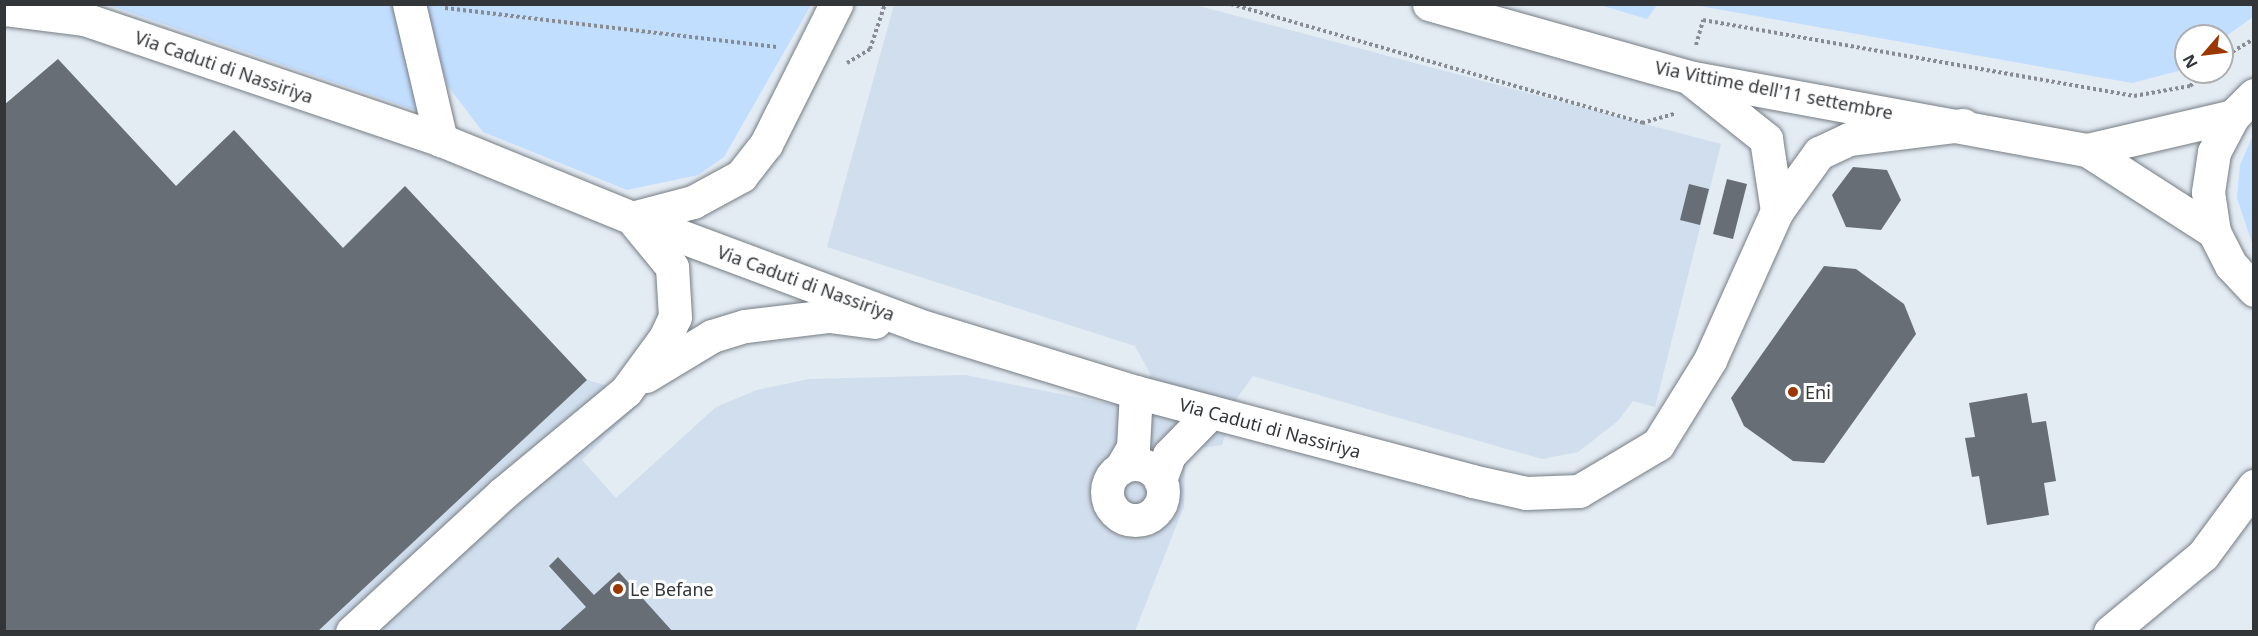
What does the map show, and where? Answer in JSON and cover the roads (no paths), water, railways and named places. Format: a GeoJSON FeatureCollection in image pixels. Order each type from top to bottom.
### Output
{"type":"FeatureCollection","features":[{"type":"Feature","properties":{"kind":"street"},"geometry":{"type":"LineString","coordinates":[[632,219],[693,202],[741,176],[766,144],[836,4]]}},
{"type":"Feature","properties":{"kind":"street","name":"Via Vittime dell'11 settembre"},"geometry":{"type":"LineString","coordinates":[[1429,4],[1688,77],[1963,125],[2087,150],[2214,232]]}},
{"type":"Feature","properties":{"kind":"street"},"geometry":{"type":"LineString","coordinates":[[423,6],[441,140]]}},
{"type":"Feature","properties":{"kind":"street","name":"Via Caduti di Nassiriya"},"geometry":{"type":"LineString","coordinates":[[4,9],[84,19],[441,140],[632,219],[918,325],[1136,392],[1504,489],[1579,491],[1658,444],[1710,360],[1777,211],[1819,153],[1849,139],[1963,125]]}},
{"type":"Feature","properties":{"kind":"street"},"geometry":{"type":"LineString","coordinates":[[1688,77],[1766,139],[1777,211]]}},
{"type":"Feature","properties":{"kind":"street"},"geometry":{"type":"LineString","coordinates":[[2243,105],[2214,152],[2208,192],[2214,232],[2231,265],[2253,290]]}},
{"type":"Feature","properties":{"kind":"street","name":"Via Vittime dell'11 settembre"},"geometry":{"type":"LineString","coordinates":[[2087,150],[2243,105]]}},
{"type":"Feature","properties":{"kind":"street"},"geometry":{"type":"LineString","coordinates":[[626,391],[675,317],[677,289],[661,247],[632,219]]}},
{"type":"Feature","properties":{"kind":"street"},"geometry":{"type":"LineString","coordinates":[[352,632],[502,494],[626,391],[680,352],[746,326],[830,316],[918,325]]}},
{"type":"Feature","properties":{"kind":"street"},"geometry":{"type":"LineString","coordinates":[[1136,392],[1133,447],[1108,489],[1111,506],[1124,518],[1143,519],[1159,508],[1160,480],[1169,455],[1211,412]]}},
{"type":"Feature","properties":{"kind":"street"},"geometry":{"type":"LineString","coordinates":[[1121,468],[1147,467],[1160,480]]}},
{"type":"Feature","properties":{"kind":"street"},"geometry":{"type":"LineString","coordinates":[[2110,632],[2203,555],[2253,486]]}},
{"type":"Feature","properties":{"kind":"place","name":"Eni"},"geometry":{"type":"Point","coordinates":[1793,392]}},
{"type":"Feature","properties":{"kind":"place","name":"Le Befane"},"geometry":{"type":"Point","coordinates":[618,589]}}]}
